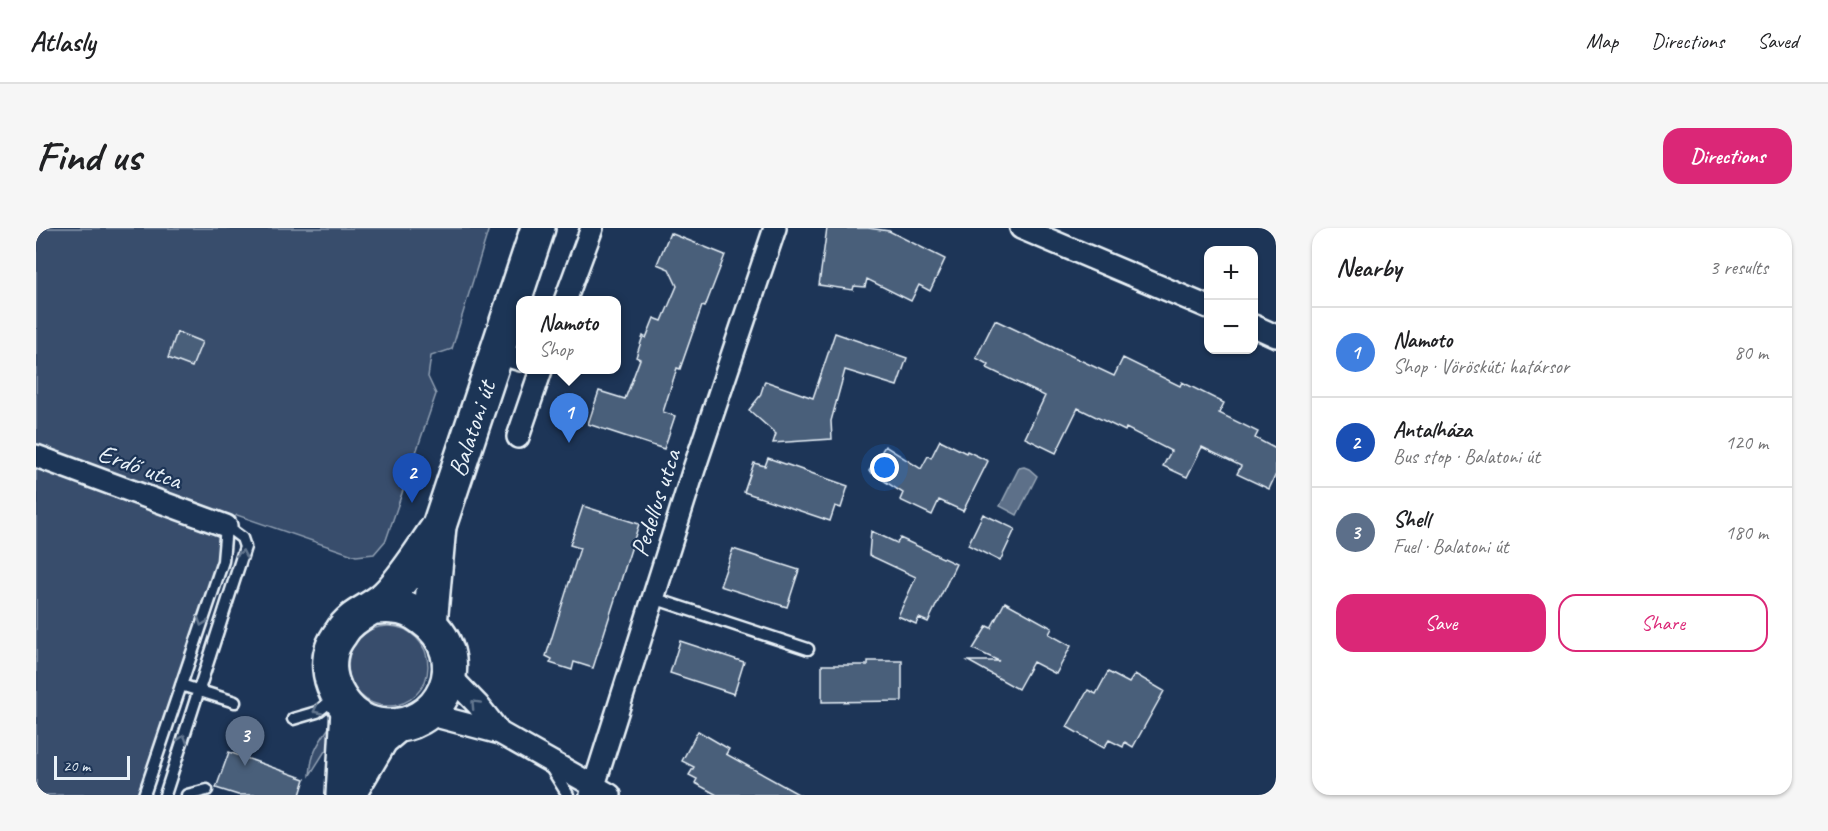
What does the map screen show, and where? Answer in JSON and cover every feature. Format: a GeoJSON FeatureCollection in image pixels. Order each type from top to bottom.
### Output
{"type":"FeatureCollection","features":[{"type":"Feature","properties":{"kind":"main road","name":"Balatoni út"},"geometry":{"type":"LineString","coordinates":[[523,296],[538,228]]}},
{"type":"Feature","properties":{"kind":"main road","name":"Balatoni út"},"geometry":{"type":"LineString","coordinates":[[343,795],[343,703],[330,671],[332,649],[342,630],[359,614],[375,608],[388,594],[439,526],[509,357],[516,326]]}},
{"type":"Feature","properties":{"kind":"main road","name":"Balatoni út"},"geometry":{"type":"LineString","coordinates":[[430,624],[439,526]]}},
{"type":"Feature","properties":{"kind":"main road"},"geometry":{"type":"LineString","coordinates":[[343,703],[369,724],[394,728],[412,723],[428,714],[446,691],[450,676],[449,657],[442,639],[430,624],[413,612],[404,609],[375,608]]}},
{"type":"Feature","properties":{"kind":"main road"},"geometry":{"type":"LineString","coordinates":[[348,795],[381,739],[394,728]]}},
{"type":"Feature","properties":{"kind":"street"},"geometry":{"type":"LineString","coordinates":[[567,296],[592,228]]}},
{"type":"Feature","properties":{"kind":"street","name":"Pedellus utca"},"geometry":{"type":"LineString","coordinates":[[598,792],[653,598],[775,228]]}},
{"type":"Feature","properties":{"kind":"street"},"geometry":{"type":"LineString","coordinates":[[1021,228],[1204,305]]}},
{"type":"Feature","properties":{"kind":"street"},"geometry":{"type":"LineString","coordinates":[[1258,328],[1276,336]]}},
{"type":"Feature","properties":{"kind":"street"},"geometry":{"type":"LineString","coordinates":[[518,436],[539,374]]}},
{"type":"Feature","properties":{"kind":"street","name":"Erdő utca"},"geometry":{"type":"LineString","coordinates":[[36,456],[226,526]]}},
{"type":"Feature","properties":{"kind":"street"},"geometry":{"type":"LineString","coordinates":[[450,676],[478,705],[500,733]]}},
{"type":"Feature","properties":{"kind":"street"},"geometry":{"type":"LineString","coordinates":[[428,714],[500,733],[546,758],[598,792]]}},
{"type":"Feature","properties":{"kind":"lane"},"geometry":{"type":"LineString","coordinates":[[144,795],[223,561],[226,526]]}},
{"type":"Feature","properties":{"kind":"lane"},"geometry":{"type":"LineString","coordinates":[[165,795],[245,547],[242,538],[226,526]]}},
{"type":"Feature","properties":{"kind":"lane"},"geometry":{"type":"LineString","coordinates":[[653,598],[808,649]]}},
{"type":"Feature","properties":{"kind":"lane"},"geometry":{"type":"LineString","coordinates":[[181,686],[235,702]]}},
{"type":"Feature","properties":{"kind":"lane"},"geometry":{"type":"LineString","coordinates":[[293,719],[343,703]]}},
{"type":"Feature","properties":{"kind":"lane"},"geometry":{"type":"LineString","coordinates":[[546,758],[568,795]]}},
{"type":"Feature","properties":{"kind":"lane"},"geometry":{"type":"LineString","coordinates":[[187,795],[207,790]]}},
{"type":"Feature","properties":{"kind":"shaded area"},"geometry":{"type":"Polygon","coordinates":[[[36,228],[489,228],[452,349],[431,356],[428,377],[436,394],[386,540],[374,554],[356,556],[237,515],[226,525],[226,543],[144,795],[36,795],[36,228]]]}},
{"type":"Feature","properties":{"kind":"shaded area"},"geometry":{"type":"Polygon","coordinates":[[[1024,467],[1037,476],[1017,515],[1000,506],[1019,468],[1024,467]]]}},
{"type":"Feature","properties":{"kind":"shaded area"},"geometry":{"type":"Polygon","coordinates":[[[388,626],[403,629],[416,638],[425,651],[428,666],[425,681],[416,694],[403,703],[388,706],[373,703],[360,694],[351,681],[348,666],[351,651],[360,638],[373,629],[388,626]]]}},
{"type":"Feature","properties":{"kind":"shaded area"},"geometry":{"type":"Polygon","coordinates":[[[332,728],[333,750],[325,751],[310,775],[315,750],[328,729],[332,728]]]}},
{"type":"Feature","properties":{"kind":"building"},"geometry":{"type":"Polygon","coordinates":[[[827,228],[868,228],[889,231],[945,259],[930,291],[919,285],[911,301],[867,279],[865,287],[854,286],[853,290],[819,285],[827,228]]]}},
{"type":"Feature","properties":{"kind":"building"},"geometry":{"type":"Polygon","coordinates":[[[670,233],[725,255],[705,307],[702,306],[680,369],[677,368],[663,412],[675,416],[664,449],[588,424],[599,391],[625,399],[640,359],[636,357],[643,336],[646,338],[654,318],[662,321],[677,286],[669,269],[657,264],[670,233]]]}},
{"type":"Feature","properties":{"kind":"building"},"geometry":{"type":"Polygon","coordinates":[[[995,320],[1114,376],[1123,358],[1180,386],[1182,382],[1224,403],[1219,413],[1258,432],[1255,438],[1276,449],[1276,474],[1269,489],[1237,474],[1241,466],[1202,447],[1187,477],[1163,466],[1171,451],[1126,428],[1125,431],[1078,408],[1056,453],[1025,438],[1045,396],[987,368],[989,365],[976,358],[995,320]]]}},
{"type":"Feature","properties":{"kind":"building"},"geometry":{"type":"Polygon","coordinates":[[[177,332],[202,342],[192,367],[168,358],[177,332]]]}},
{"type":"Feature","properties":{"kind":"building"},"geometry":{"type":"Polygon","coordinates":[[[835,333],[907,358],[897,386],[845,370],[831,421],[832,439],[773,443],[776,434],[749,410],[760,396],[765,381],[813,398],[835,333]]]}},
{"type":"Feature","properties":{"kind":"building"},"geometry":{"type":"Polygon","coordinates":[[[940,440],[988,461],[963,511],[939,500],[932,515],[900,500],[903,493],[869,471],[885,446],[921,469],[928,456],[931,458],[940,440]]]}},
{"type":"Feature","properties":{"kind":"building"},"geometry":{"type":"Polygon","coordinates":[[[768,458],[848,486],[841,508],[835,506],[830,521],[744,492],[754,463],[765,466],[768,458]]]}},
{"type":"Feature","properties":{"kind":"building"},"geometry":{"type":"Polygon","coordinates":[[[583,506],[639,524],[593,668],[574,662],[572,670],[550,663],[552,659],[546,656],[580,548],[570,545],[583,506]]]}},
{"type":"Feature","properties":{"kind":"building"},"geometry":{"type":"Polygon","coordinates":[[[983,514],[1015,529],[1000,561],[968,545],[983,514]]]}},
{"type":"Feature","properties":{"kind":"building"},"geometry":{"type":"Polygon","coordinates":[[[871,531],[897,543],[900,538],[956,564],[928,622],[919,618],[916,624],[898,616],[916,577],[869,555],[871,531]]]}},
{"type":"Feature","properties":{"kind":"building"},"geometry":{"type":"Polygon","coordinates":[[[733,549],[799,570],[787,607],[720,586],[733,549]]]}},
{"type":"Feature","properties":{"kind":"building"},"geometry":{"type":"Polygon","coordinates":[[[1005,602],[1052,628],[1049,634],[1071,646],[1056,674],[1033,662],[1018,689],[968,661],[999,661],[973,649],[987,626],[991,628],[1005,602]]]}},
{"type":"Feature","properties":{"kind":"building"},"geometry":{"type":"Polygon","coordinates":[[[680,641],[744,662],[734,694],[670,673],[680,641]]]}},
{"type":"Feature","properties":{"kind":"building"},"geometry":{"type":"Polygon","coordinates":[[[868,661],[902,661],[902,701],[822,702],[822,665],[868,665],[868,661]]]}},
{"type":"Feature","properties":{"kind":"building"},"geometry":{"type":"Polygon","coordinates":[[[1108,672],[1129,683],[1135,674],[1164,691],[1133,747],[1125,742],[1123,747],[1109,740],[1104,748],[1067,727],[1088,690],[1096,694],[1108,672]]]}},
{"type":"Feature","properties":{"kind":"building"},"geometry":{"type":"Polygon","coordinates":[[[698,731],[729,749],[726,754],[800,795],[717,795],[695,783],[697,779],[689,775],[694,767],[682,761],[698,731]]]}},
{"type":"Feature","properties":{"kind":"building"},"geometry":{"type":"Polygon","coordinates":[[[229,752],[305,779],[300,795],[238,795],[216,788],[229,752]]]}},
{"type":"Feature","properties":{"kind":"place","name":"Namoto"},"geometry":{"type":"Point","coordinates":[569,443]}},
{"type":"Feature","properties":{"kind":"place","name":"Antalháza"},"geometry":{"type":"Point","coordinates":[412,503]}},
{"type":"Feature","properties":{"kind":"place","name":"Shell"},"geometry":{"type":"Point","coordinates":[245,766]}}]}
